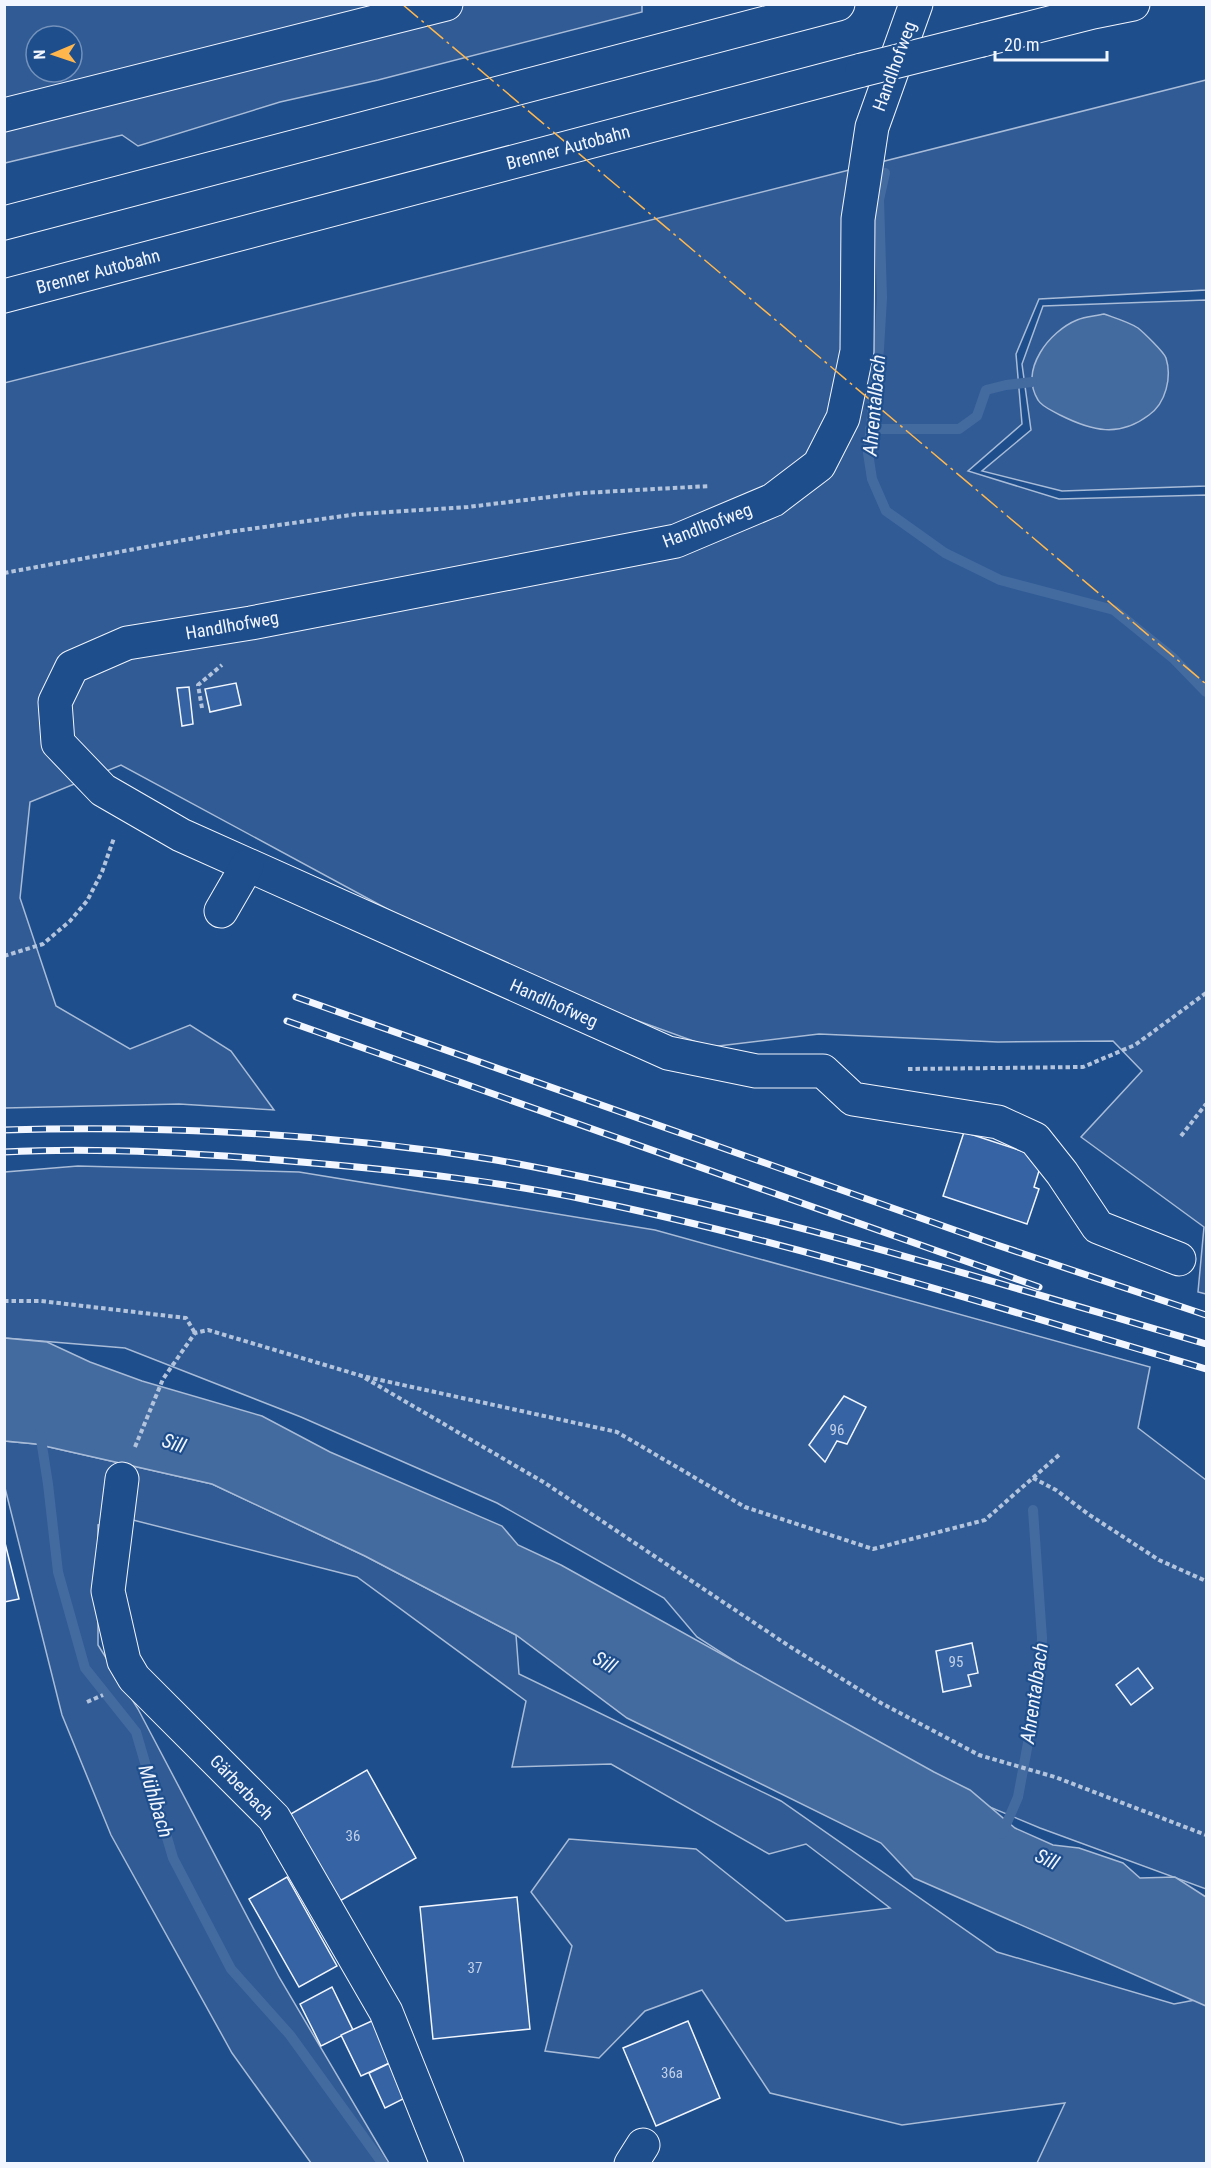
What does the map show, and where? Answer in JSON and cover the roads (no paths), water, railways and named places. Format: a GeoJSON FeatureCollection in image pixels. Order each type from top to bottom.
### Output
{"type":"FeatureCollection","features":[{"type":"Feature","properties":{"kind":"main road"},"geometry":{"type":"LineString","coordinates":[[4,115],[446,4]]}},
{"type":"Feature","properties":{"kind":"main road"},"geometry":{"type":"LineString","coordinates":[[4,222],[838,4]]}},
{"type":"Feature","properties":{"kind":"main road","name":"Handlhofweg"},"geometry":{"type":"LineString","coordinates":[[916,4],[872,127],[858,219],[857,351],[843,418],[819,465],[772,500],[676,541],[127,644],[72,668],[55,702],[58,743],[103,790],[181,835],[668,1053],[756,1071],[823,1071],[853,1099],[998,1122],[1035,1139],[1062,1173],[1098,1227],[1179,1258]]}},
{"type":"Feature","properties":{"kind":"main road","name":"Brenner Autobahn"},"geometry":{"type":"LineString","coordinates":[[4,296],[862,70],[1133,4]]}},
{"type":"Feature","properties":{"kind":"main road"},"geometry":{"type":"LineString","coordinates":[[221,911],[247,866]]}},
{"type":"Feature","properties":{"kind":"main road","name":"Gärberbach"},"geometry":{"type":"LineString","coordinates":[[122,1479],[108,1591],[124,1661],[134,1678],[274,1818],[386,2012],[447,2163]]}},
{"type":"Feature","properties":{"kind":"water"},"geometry":{"type":"Polygon","coordinates":[[[1104,314],[1138,328],[1161,351],[1168,365],[1166,389],[1155,410],[1127,427],[1105,430],[1083,425],[1045,407],[1038,400],[1033,388],[1032,376],[1040,352],[1057,333],[1077,320],[1104,314]]]}},
{"type":"Feature","properties":{"kind":"water","name":"Sill"},"geometry":{"type":"Polygon","coordinates":[[[4,1338],[47,1342],[90,1362],[142,1381],[262,1416],[330,1452],[502,1526],[518,1545],[561,1565],[970,1790],[1015,1828],[1053,1845],[1079,1848],[1123,1863],[1140,1878],[1175,1877],[1206,1897],[1206,2006],[914,1878],[881,1843],[627,1718],[516,1635],[365,1556],[212,1484],[36,1444],[5,1441],[4,1338]]]}},
{"type":"Feature","properties":{"kind":"waterway","name":"Ahrentalbach"},"geometry":{"type":"LineString","coordinates":[[885,173],[879,200],[882,298],[879,349],[868,453],[872,479],[886,511],[945,553],[1000,580],[1114,610],[1173,658],[1206,692]]}},
{"type":"Feature","properties":{"kind":"waterway"},"geometry":{"type":"LineString","coordinates":[[870,429],[959,429],[977,416],[986,390],[1032,382]]}},
{"type":"Feature","properties":{"kind":"waterway","name":"Mühlbach"},"geometry":{"type":"LineString","coordinates":[[40,1433],[58,1572],[85,1668],[136,1732],[173,1858],[231,1969],[290,2035],[383,2164]]}},
{"type":"Feature","properties":{"kind":"waterway","name":"Ahrentalbach"},"geometry":{"type":"LineString","coordinates":[[1002,1834],[1018,1797],[1040,1678],[1042,1638],[1033,1510]]}},
{"type":"Feature","properties":{"kind":"railway"},"geometry":{"type":"LineString","coordinates":[[296,997],[994,1244],[1206,1315]]}},
{"type":"Feature","properties":{"kind":"railway"},"geometry":{"type":"LineString","coordinates":[[287,1021],[1039,1287]]}},
{"type":"Feature","properties":{"kind":"railway"},"geometry":{"type":"LineString","coordinates":[[4,1130],[127,1129],[251,1133],[374,1144],[514,1163],[635,1188],[779,1222],[1206,1344]]}},
{"type":"Feature","properties":{"kind":"railway"},"geometry":{"type":"LineString","coordinates":[[4,1152],[120,1151],[236,1157],[416,1173],[554,1193],[666,1217],[822,1257],[976,1300],[1206,1369]]}}]}
